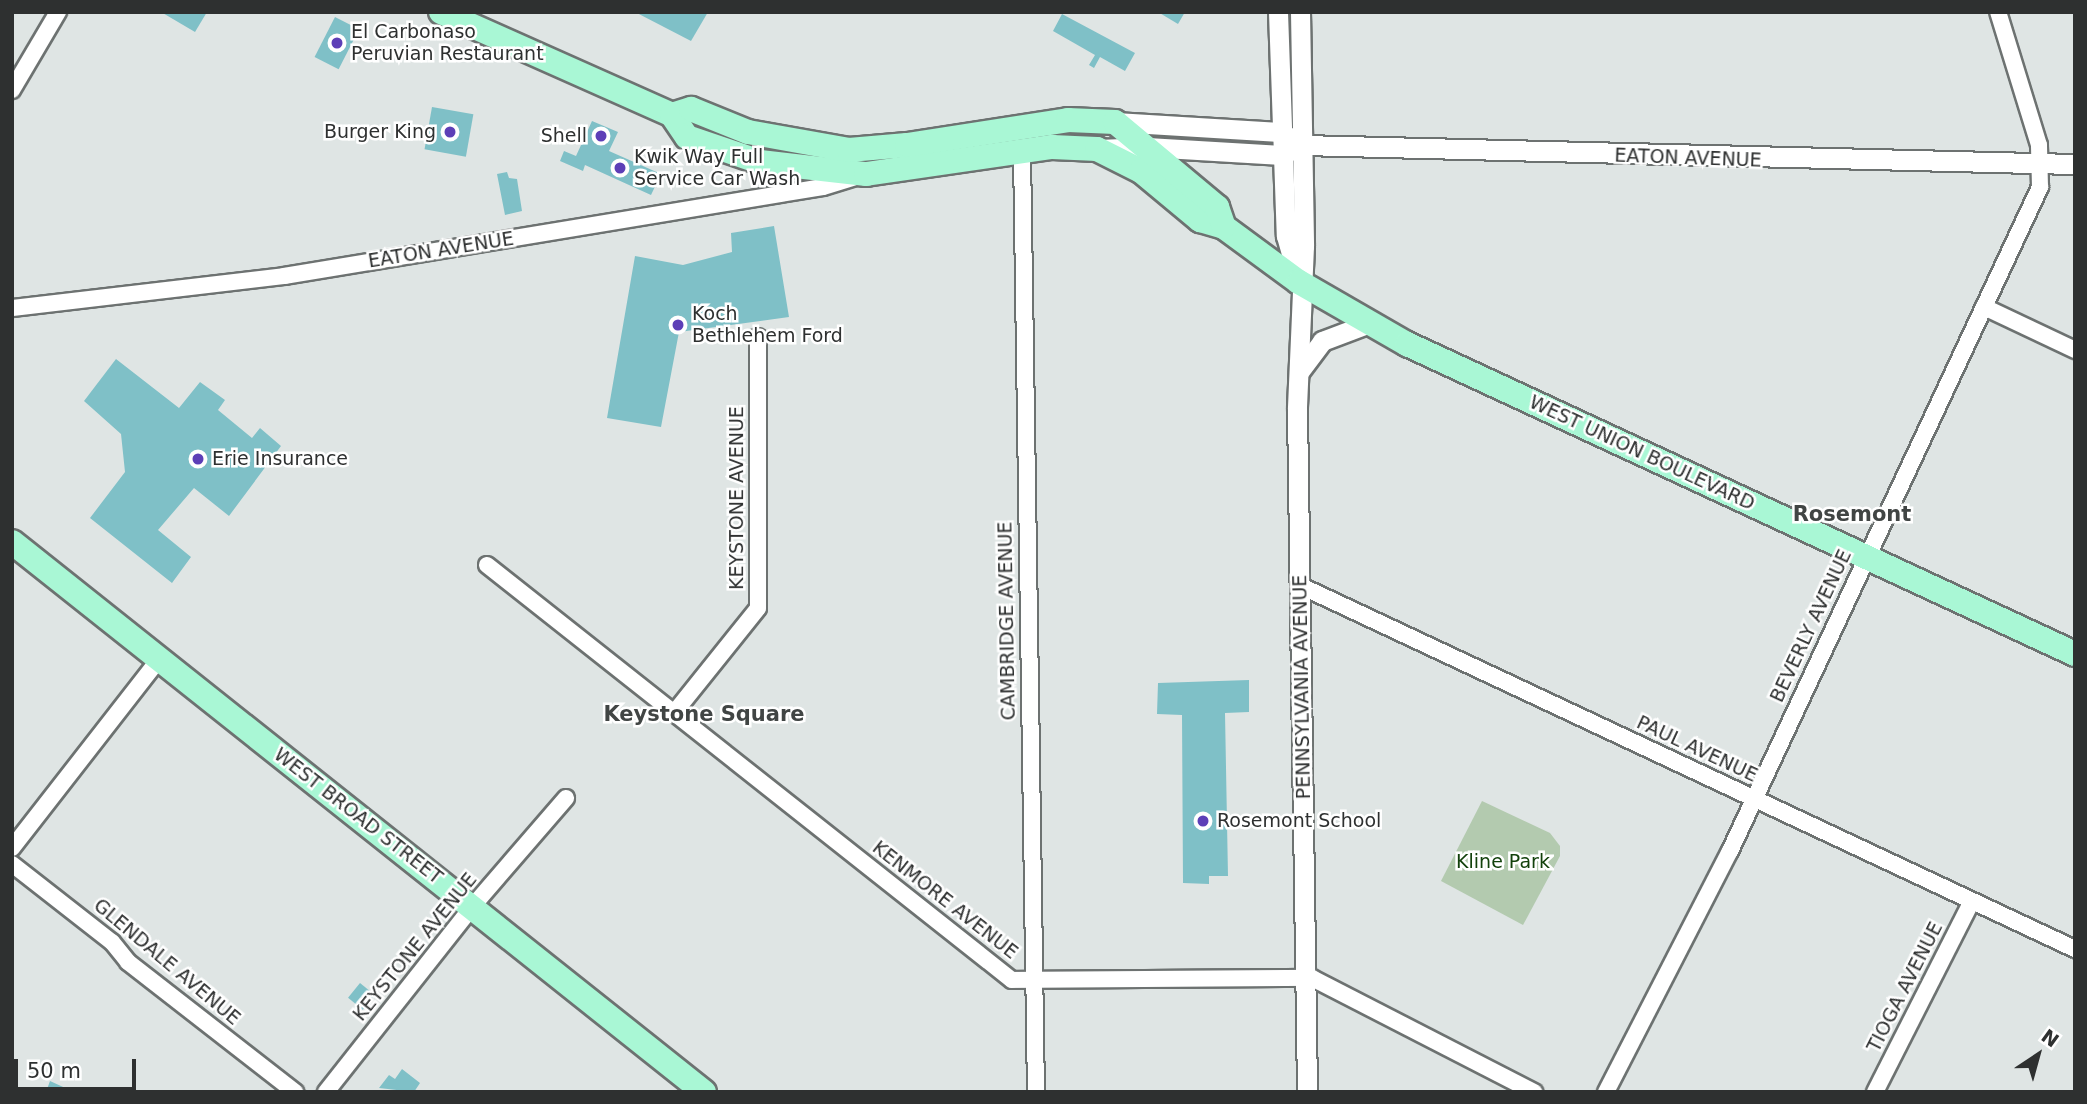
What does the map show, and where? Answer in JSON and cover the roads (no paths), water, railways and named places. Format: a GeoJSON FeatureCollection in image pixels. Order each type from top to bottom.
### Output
{"type":"FeatureCollection","features":[{"type":"Feature","properties":{"kind":"main road","name":"WEST UNION BOULEVARD"},"geometry":{"type":"LineString","coordinates":[[441,12],[672,115],[687,137],[760,162],[866,174],[1022,150],[1097,149],[1141,171],[1199,220],[1224,227],[1299,282],[1370,323],[2075,654]]}},
{"type":"Feature","properties":{"kind":"main road","name":"WEST UNION BOULEVARD"},"geometry":{"type":"LineString","coordinates":[[672,115],[691,109],[748,132],[849,150],[907,145],[1068,120],[1115,122],[1217,207],[1224,227]]}},
{"type":"Feature","properties":{"kind":"main road","name":"WEST BROAD STREET"},"geometry":{"type":"LineString","coordinates":[[12,542],[704,1092]]}},
{"type":"Feature","properties":{"kind":"street"},"geometry":{"type":"LineString","coordinates":[[12,90],[58,12]]}},
{"type":"Feature","properties":{"kind":"street","name":"PENNSYLVANIA AVENUE"},"geometry":{"type":"LineString","coordinates":[[1278,12],[1280,132],[1286,236],[1299,282]]}},
{"type":"Feature","properties":{"kind":"street","name":"PENNSYLVANIA AVENUE"},"geometry":{"type":"LineString","coordinates":[[1300,12],[1304,246],[1299,282],[1298,373],[1307,1092]]}},
{"type":"Feature","properties":{"kind":"street","name":"BEVERLY AVENUE"},"geometry":{"type":"LineString","coordinates":[[1606,1092],[1754,799],[2040,187],[2042,164],[1998,12]]}},
{"type":"Feature","properties":{"kind":"street","name":"EATON AVENUE"},"geometry":{"type":"LineString","coordinates":[[1115,122],[1280,132],[1302,145]]}},
{"type":"Feature","properties":{"kind":"street","name":"EATON AVENUE"},"geometry":{"type":"LineString","coordinates":[[1097,149],[1147,147],[1282,155],[1302,145],[2075,164]]}},
{"type":"Feature","properties":{"kind":"street","name":"CAMBRIDGE AVENUE"},"geometry":{"type":"LineString","coordinates":[[1022,150],[1036,1092]]}},
{"type":"Feature","properties":{"kind":"street","name":"EATON AVENUE"},"geometry":{"type":"LineString","coordinates":[[12,308],[284,276],[823,187],[866,174]]}},
{"type":"Feature","properties":{"kind":"street"},"geometry":{"type":"LineString","coordinates":[[1984,307],[2075,350]]}},
{"type":"Feature","properties":{"kind":"street"},"geometry":{"type":"LineString","coordinates":[[1298,373],[1322,341],[1370,323]]}},
{"type":"Feature","properties":{"kind":"street","name":"KEYSTONE AVENUE"},"geometry":{"type":"LineString","coordinates":[[674,713],[758,608],[758,337]]}},
{"type":"Feature","properties":{"kind":"street","name":"KENMORE AVENUE"},"geometry":{"type":"LineString","coordinates":[[487,565],[1012,980],[1305,977],[1534,1092]]}},
{"type":"Feature","properties":{"kind":"street","name":"PAUL AVENUE"},"geometry":{"type":"LineString","coordinates":[[1301,586],[2075,948]]}},
{"type":"Feature","properties":{"kind":"street"},"geometry":{"type":"LineString","coordinates":[[12,848],[160,658]]}},
{"type":"Feature","properties":{"kind":"street","name":"KEYSTONE AVENUE"},"geometry":{"type":"LineString","coordinates":[[327,1092],[472,907],[566,798]]}},
{"type":"Feature","properties":{"kind":"street","name":"GLENDALE AVENUE"},"geometry":{"type":"LineString","coordinates":[[12,864],[295,1092]]}},
{"type":"Feature","properties":{"kind":"street","name":"TIOGA AVENUE"},"geometry":{"type":"LineString","coordinates":[[1875,1092],[1972,901]]}},
{"type":"Feature","properties":{"kind":"place","name":"El Carbonaso Peruvian Restaurant"},"geometry":{"type":"Point","coordinates":[337,43]}},
{"type":"Feature","properties":{"kind":"place","name":"Burger King"},"geometry":{"type":"Point","coordinates":[450,132]}},
{"type":"Feature","properties":{"kind":"place","name":"Shell"},"geometry":{"type":"Point","coordinates":[601,136]}},
{"type":"Feature","properties":{"kind":"place","name":"Kwik Way Full Service Car Wash"},"geometry":{"type":"Point","coordinates":[620,168]}},
{"type":"Feature","properties":{"kind":"place","name":"Koch Bethlehem Ford"},"geometry":{"type":"Point","coordinates":[678,325]}},
{"type":"Feature","properties":{"kind":"place","name":"Erie Insurance"},"geometry":{"type":"Point","coordinates":[198,459]}},
{"type":"Feature","properties":{"kind":"place","name":"Rosemont School"},"geometry":{"type":"Point","coordinates":[1203,821]}},
{"type":"Feature","properties":{"kind":"district","name":"Rosemont"},"geometry":{"type":"Point","coordinates":[1852,514]}},
{"type":"Feature","properties":{"kind":"district","name":"Keystone Square"},"geometry":{"type":"Point","coordinates":[704,714]}},
{"type":"Feature","properties":{"kind":"park label","name":"Kline Park"},"geometry":{"type":"Point","coordinates":[1503,862]}}]}
